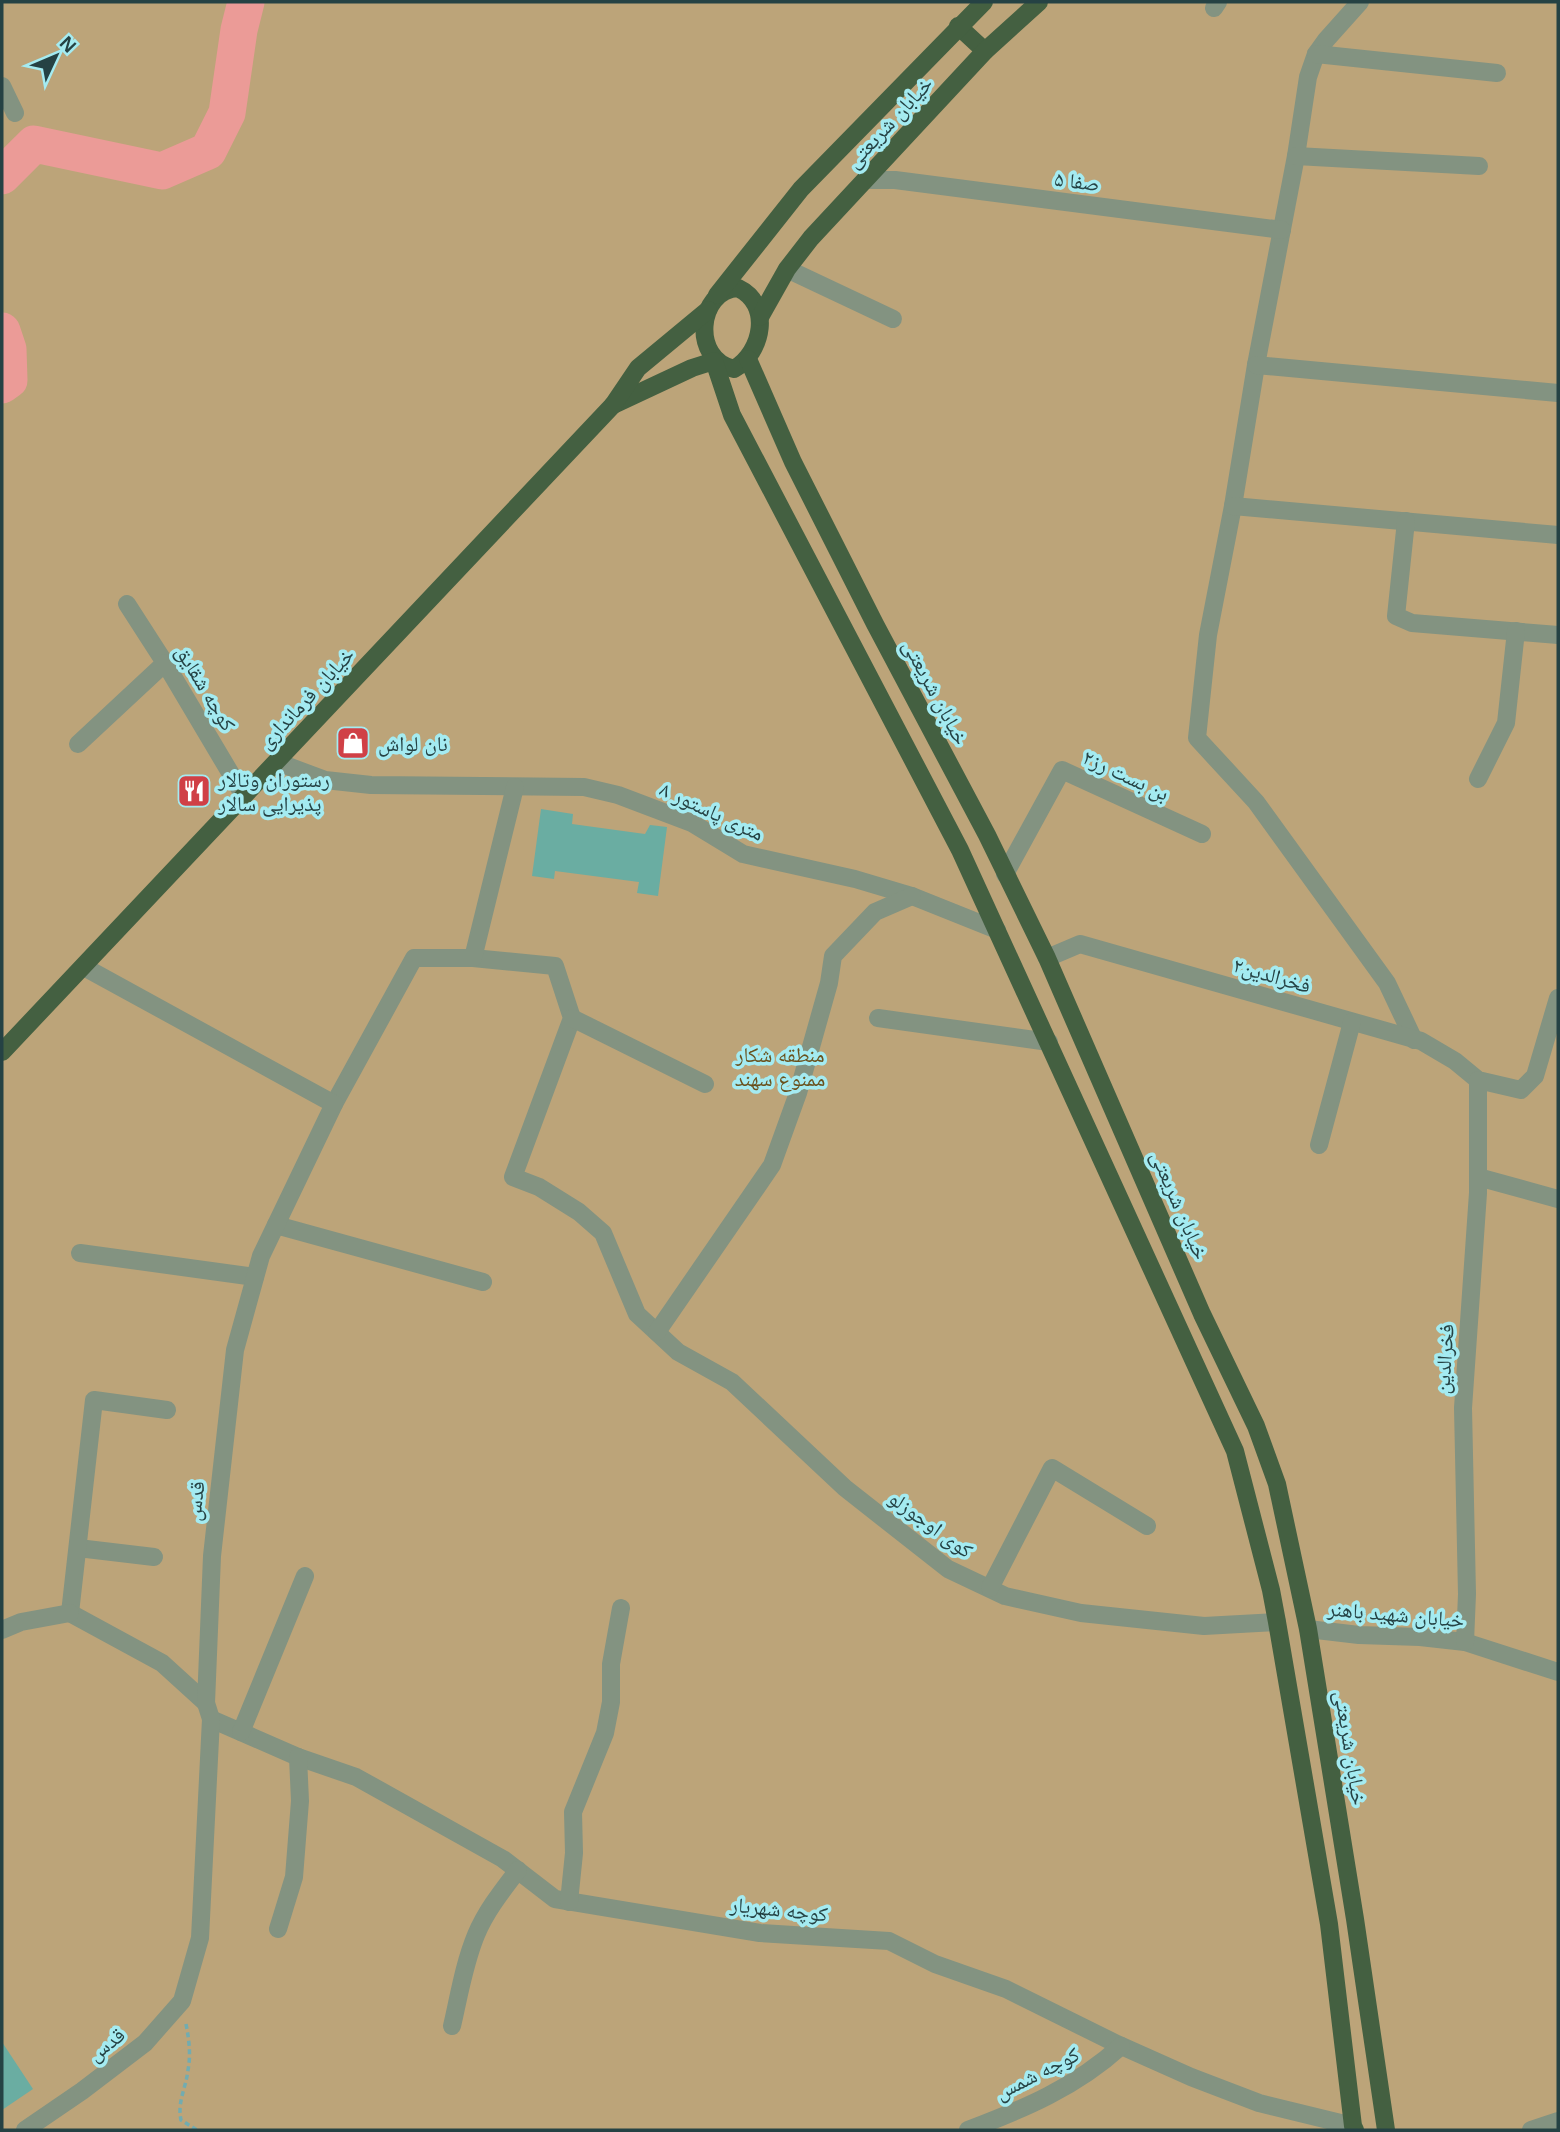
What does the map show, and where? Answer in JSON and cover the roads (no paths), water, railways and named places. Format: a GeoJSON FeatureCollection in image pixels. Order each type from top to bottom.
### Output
{"type":"FeatureCollection","features":[{"type":"Feature","properties":{"kind":"main road","name":"خیابان شریعتی"},"geometry":{"type":"LineString","coordinates":[[713,303],[801,189],[984,2]]}},
{"type":"Feature","properties":{"kind":"main road","name":"خیابان شریعتی"},"geometry":{"type":"LineString","coordinates":[[760,317],[787,269],[811,238],[985,51],[1039,2]]}},
{"type":"Feature","properties":{"kind":"main road"},"geometry":{"type":"LineString","coordinates":[[958,26],[985,51]]}},
{"type":"Feature","properties":{"kind":"main road"},"geometry":{"type":"LineString","coordinates":[[714,361],[734,369],[748,359],[754,348],[760,317],[758,306],[747,292],[738,288],[729,288],[713,303],[705,340],[732,415],[961,850],[1235,1451],[1277,1622],[1329,1924],[1354,2128]]}},
{"type":"Feature","properties":{"kind":"main road","name":"خیابان فرمانداری"},"geometry":{"type":"LineString","coordinates":[[2,1052],[613,405],[638,368],[713,303]]}},
{"type":"Feature","properties":{"kind":"main road","name":"خیابان شریعتی"},"geometry":{"type":"LineString","coordinates":[[748,359],[793,463],[1046,958],[1202,1314],[1256,1426],[1277,1484],[1308,1629],[1386,2130]]}},
{"type":"Feature","properties":{"kind":"main road","name":"خیابان فرمانداری"},"geometry":{"type":"LineString","coordinates":[[613,405],[692,368],[714,361]]}},
{"type":"Feature","properties":{"kind":"main road"},"geometry":{"type":"LineString","coordinates":[[764,476],[793,463]]}},
{"type":"Feature","properties":{"kind":"main road"},"geometry":{"type":"LineString","coordinates":[[1121,1202],[1150,1191]]}},
{"type":"Feature","properties":{"kind":"street"},"geometry":{"type":"LineString","coordinates":[[1360,2],[1326,40],[1308,77],[1296,156],[1208,635],[1197,738],[1256,802],[1387,983],[1414,1040]]}},
{"type":"Feature","properties":{"kind":"street"},"geometry":{"type":"LineString","coordinates":[[1317,54],[1497,73]]}},
{"type":"Feature","properties":{"kind":"street"},"geometry":{"type":"LineString","coordinates":[[2,86],[15,113]]}},
{"type":"Feature","properties":{"kind":"street"},"geometry":{"type":"LineString","coordinates":[[1296,156],[1479,166]]}},
{"type":"Feature","properties":{"kind":"street","name":"صفا ۵"},"geometry":{"type":"LineString","coordinates":[[866,180],[895,180],[1282,230]]}},
{"type":"Feature","properties":{"kind":"street"},"geometry":{"type":"LineString","coordinates":[[787,269],[893,319]]}},
{"type":"Feature","properties":{"kind":"street"},"geometry":{"type":"LineString","coordinates":[[1256,365],[1558,393]]}},
{"type":"Feature","properties":{"kind":"street"},"geometry":{"type":"LineString","coordinates":[[1233,506],[1558,535]]}},
{"type":"Feature","properties":{"kind":"street"},"geometry":{"type":"LineString","coordinates":[[1406,521],[1396,616],[1412,623],[1558,635]]}},
{"type":"Feature","properties":{"kind":"street","name":"کوچه شقایق"},"geometry":{"type":"LineString","coordinates":[[127,604],[244,796]]}},
{"type":"Feature","properties":{"kind":"street"},"geometry":{"type":"LineString","coordinates":[[1478,779],[1506,723],[1516,631]]}},
{"type":"Feature","properties":{"kind":"street"},"geometry":{"type":"LineString","coordinates":[[78,744],[165,663]]}},
{"type":"Feature","properties":{"kind":"street","name":"۸ متری پاستور"},"geometry":{"type":"LineString","coordinates":[[277,762],[325,780],[371,785],[584,787],[618,795],[692,822],[743,854],[855,879],[912,896],[997,930]]}},
{"type":"Feature","properties":{"kind":"street","name":"بن بست رز۲"},"geometry":{"type":"LineString","coordinates":[[1005,874],[1062,770],[1202,834]]}},
{"type":"Feature","properties":{"kind":"street"},"geometry":{"type":"LineString","coordinates":[[514,787],[473,958],[555,965],[572,1018],[705,1084]]}},
{"type":"Feature","properties":{"kind":"street"},"geometry":{"type":"LineString","coordinates":[[657,1332],[772,1165],[798,1093],[829,983],[833,956],[875,912],[912,896]]}},
{"type":"Feature","properties":{"kind":"street","name":"فخرالدین۲"},"geometry":{"type":"LineString","coordinates":[[1046,958],[1080,944],[1421,1041],[1455,1061],[1478,1080]]}},
{"type":"Feature","properties":{"kind":"street","name":"قدس"},"geometry":{"type":"LineString","coordinates":[[25,2130],[145,2043],[182,2001],[200,1938],[212,1556],[225,1432],[235,1350],[261,1255],[334,1104],[414,958],[473,958]]}},
{"type":"Feature","properties":{"kind":"street"},"geometry":{"type":"LineString","coordinates":[[83,967],[334,1104]]}},
{"type":"Feature","properties":{"kind":"street"},"geometry":{"type":"LineString","coordinates":[[1478,1080],[1521,1090],[1535,1076],[1558,998]]}},
{"type":"Feature","properties":{"kind":"street","name":"کوی اوجوزلو"},"geometry":{"type":"LineString","coordinates":[[572,1018],[513,1177],[539,1187],[603,1233],[636,1314],[678,1352],[733,1382],[845,1488],[948,1569],[1005,1596],[1081,1613],[1204,1626],[1277,1622]]}},
{"type":"Feature","properties":{"kind":"street"},"geometry":{"type":"LineString","coordinates":[[878,1018],[1049,1042]]}},
{"type":"Feature","properties":{"kind":"street"},"geometry":{"type":"LineString","coordinates":[[1320,1145],[1352,1022]]}},
{"type":"Feature","properties":{"kind":"street","name":"فخرالدین"},"geometry":{"type":"LineString","coordinates":[[1465,1642],[1467,1594],[1463,1408],[1478,1177],[1478,1080]]}},
{"type":"Feature","properties":{"kind":"street"},"geometry":{"type":"LineString","coordinates":[[1478,1177],[1558,1199]]}},
{"type":"Feature","properties":{"kind":"street"},"geometry":{"type":"LineString","coordinates":[[276,1225],[483,1282]]}},
{"type":"Feature","properties":{"kind":"street"},"geometry":{"type":"LineString","coordinates":[[80,1253],[256,1277]]}},
{"type":"Feature","properties":{"kind":"street"},"geometry":{"type":"LineString","coordinates":[[2,1630],[22,1622],[70,1613],[94,1400],[167,1410]]}},
{"type":"Feature","properties":{"kind":"street"},"geometry":{"type":"LineString","coordinates":[[990,1588],[1052,1468],[1147,1526]]}},
{"type":"Feature","properties":{"kind":"street"},"geometry":{"type":"LineString","coordinates":[[78,1548],[154,1557]]}},
{"type":"Feature","properties":{"kind":"street"},"geometry":{"type":"LineString","coordinates":[[241,1732],[305,1576]]}},
{"type":"Feature","properties":{"kind":"street"},"geometry":{"type":"LineString","coordinates":[[569,1902],[573,1812],[605,1733],[611,1702],[611,1664],[621,1608]]}},
{"type":"Feature","properties":{"kind":"street","name":"کوچه شهریار"},"geometry":{"type":"LineString","coordinates":[[70,1613],[162,1663],[209,1711],[241,1732],[298,1758],[356,1777],[459,1833],[518,1870],[555,1899],[760,1933],[889,1941],[935,1964],[1006,1989],[1191,2077],[1259,2103],[1354,2128]]}},
{"type":"Feature","properties":{"kind":"street","name":"خیابان شهید باهنر"},"geometry":{"type":"LineString","coordinates":[[1308,1629],[1465,1642],[1558,1672]]}},
{"type":"Feature","properties":{"kind":"street"},"geometry":{"type":"LineString","coordinates":[[278,1929],[295,1877],[300,1801],[298,1758]]}},
{"type":"Feature","properties":{"kind":"street"},"geometry":{"type":"LineString","coordinates":[[452,2026],[465,1968],[476,1935],[491,1907],[518,1870]]}},
{"type":"Feature","properties":{"kind":"street","name":"کوچه شمس"},"geometry":{"type":"LineString","coordinates":[[968,2130],[1004,2124],[1081,2079],[1121,2046]]}},
{"type":"Feature","properties":{"kind":"street"},"geometry":{"type":"LineString","coordinates":[[1531,2130],[1558,2121]]}},
{"type":"Feature","properties":{"kind":"waterway"},"geometry":{"type":"LineString","coordinates":[[2,176],[34,144],[162,171],[208,151],[227,113],[239,30],[246,2]]}},
{"type":"Feature","properties":{"kind":"waterway"},"geometry":{"type":"LineString","coordinates":[[2,331],[8,349],[9,380],[2,385]]}},
{"type":"Feature","properties":{"kind":"place","name":"نان لواش"},"geometry":{"type":"Point","coordinates":[353,743]}},
{"type":"Feature","properties":{"kind":"place","name":"رستوران وتالار پذیرایی سالار"},"geometry":{"type":"Point","coordinates":[194,791]}},
{"type":"Feature","properties":{"kind":"park label","name":"منطقه شکار ممنوع سهند"},"geometry":{"type":"Point","coordinates":[780,1066]}}]}
